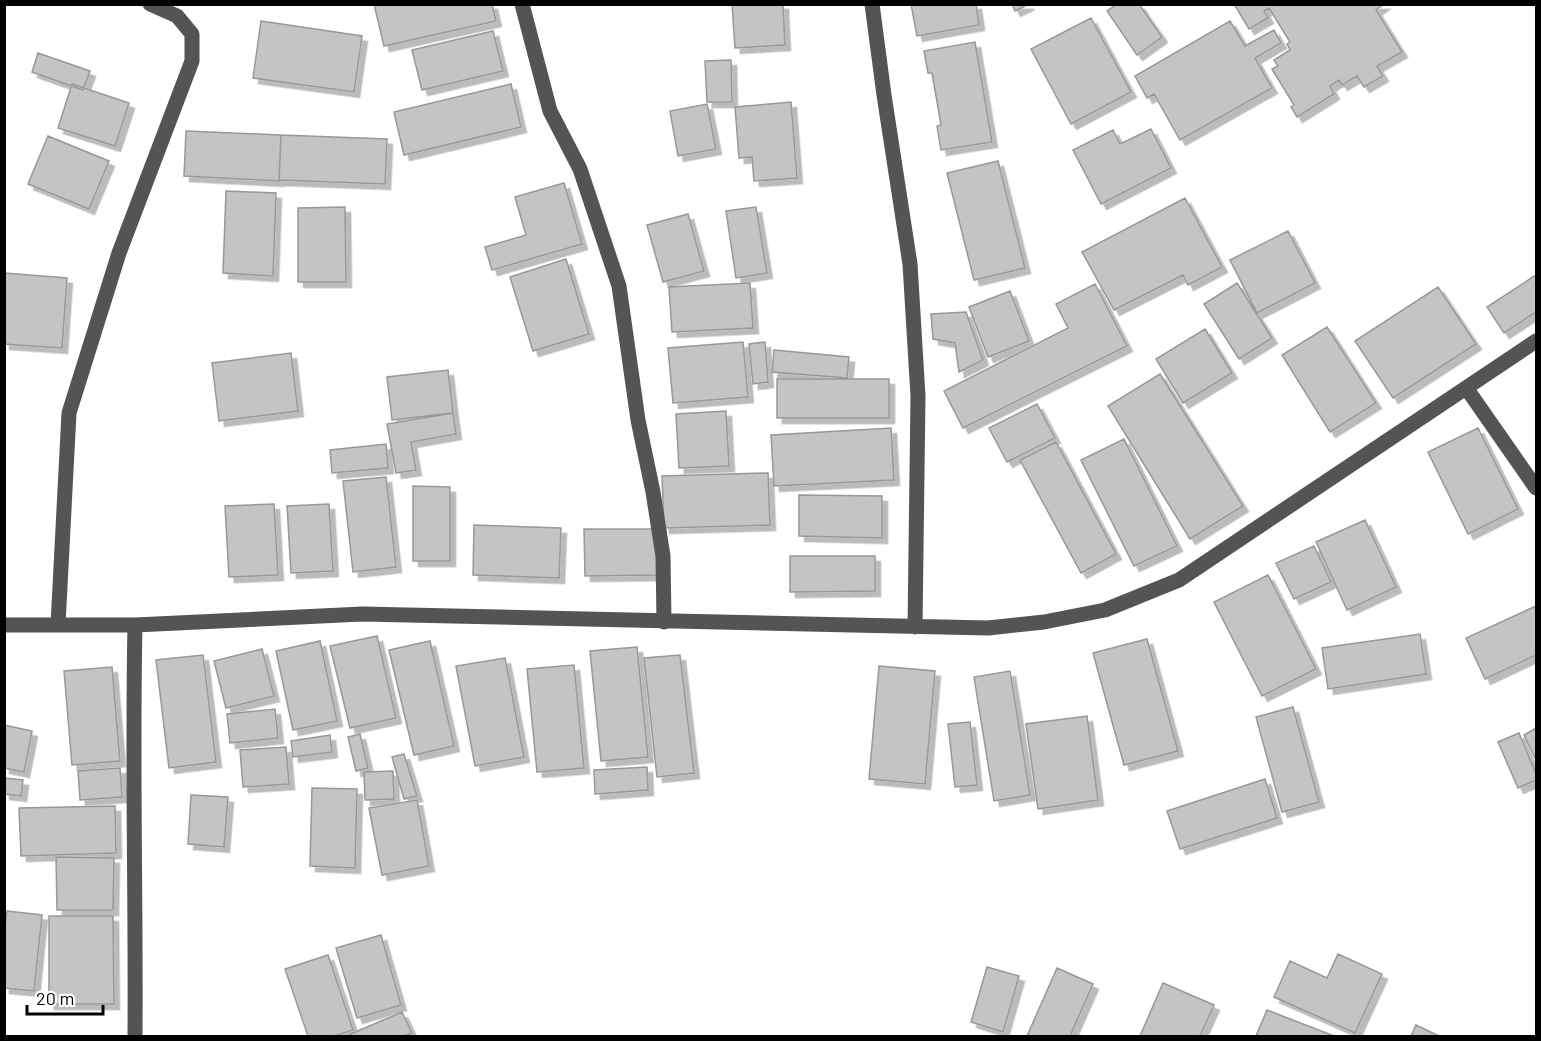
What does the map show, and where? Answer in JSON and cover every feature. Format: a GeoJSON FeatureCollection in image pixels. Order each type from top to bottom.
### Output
{"type":"FeatureCollection","features":[{"type":"Feature","properties":{"kind":"street"},"geometry":{"type":"LineString","coordinates":[[58,625],[69,413],[119,253],[192,61],[192,34],[177,16],[150,4]]}},
{"type":"Feature","properties":{"kind":"street"},"geometry":{"type":"LineString","coordinates":[[522,4],[550,111],[580,169],[619,286],[638,420],[663,556],[664,622]]}},
{"type":"Feature","properties":{"kind":"street"},"geometry":{"type":"LineString","coordinates":[[872,4],[910,264],[918,396],[915,627]]}},
{"type":"Feature","properties":{"kind":"street"},"geometry":{"type":"LineString","coordinates":[[4,625],[135,625],[362,614],[988,628],[1044,622],[1105,610],[1179,580],[1536,341]]}},
{"type":"Feature","properties":{"kind":"street"},"geometry":{"type":"LineString","coordinates":[[1467,389],[1536,488]]}},
{"type":"Feature","properties":{"kind":"street"},"geometry":{"type":"LineString","coordinates":[[135,625],[133,734],[136,858],[135,1036]]}},
{"type":"Feature","properties":{"kind":"building"},"geometry":{"type":"Polygon","coordinates":[[[374,4],[492,4],[496,21],[384,46],[374,4]]]}},
{"type":"Feature","properties":{"kind":"building"},"geometry":{"type":"Polygon","coordinates":[[[732,4],[783,4],[785,45],[735,48],[732,4]]]}},
{"type":"Feature","properties":{"kind":"building"},"geometry":{"type":"Polygon","coordinates":[[[911,4],[976,4],[979,25],[917,36],[911,4]]]}},
{"type":"Feature","properties":{"kind":"building"},"geometry":{"type":"Polygon","coordinates":[[[1012,4],[1029,4],[1015,11],[1012,4]]]}},
{"type":"Feature","properties":{"kind":"building"},"geometry":{"type":"Polygon","coordinates":[[[1117,4],[1139,4],[1162,37],[1137,55],[1107,11],[1117,4]]]}},
{"type":"Feature","properties":{"kind":"building"},"geometry":{"type":"Polygon","coordinates":[[[1234,4],[1384,4],[1376,10],[1402,52],[1377,66],[1383,76],[1364,87],[1357,76],[1342,85],[1339,80],[1330,86],[1334,94],[1297,117],[1291,107],[1294,105],[1272,69],[1278,66],[1274,60],[1290,50],[1287,44],[1290,42],[1269,8],[1264,11],[1268,18],[1249,29],[1234,4]]]}},
{"type":"Feature","properties":{"kind":"building"},"geometry":{"type":"Polygon","coordinates":[[[1091,18],[1131,92],[1071,124],[1031,49],[1091,18]]]}},
{"type":"Feature","properties":{"kind":"building"},"geometry":{"type":"Polygon","coordinates":[[[261,21],[362,36],[354,92],[253,78],[261,21]]]}},
{"type":"Feature","properties":{"kind":"building"},"geometry":{"type":"Polygon","coordinates":[[[1230,21],[1245,46],[1274,30],[1281,43],[1255,58],[1272,88],[1180,140],[1154,94],[1147,98],[1135,76],[1230,21]]]}},
{"type":"Feature","properties":{"kind":"building"},"geometry":{"type":"Polygon","coordinates":[[[493,31],[503,71],[422,90],[412,50],[493,31]]]}},
{"type":"Feature","properties":{"kind":"building"},"geometry":{"type":"Polygon","coordinates":[[[975,42],[992,142],[941,150],[937,126],[941,125],[932,73],[928,73],[924,51],[975,42]]]}},
{"type":"Feature","properties":{"kind":"building"},"geometry":{"type":"Polygon","coordinates":[[[38,53],[90,71],[83,90],[32,72],[38,53]]]}},
{"type":"Feature","properties":{"kind":"building"},"geometry":{"type":"Polygon","coordinates":[[[731,60],[732,102],[707,102],[705,61],[731,60]]]}},
{"type":"Feature","properties":{"kind":"building"},"geometry":{"type":"Polygon","coordinates":[[[72,84],[129,103],[115,146],[58,128],[72,84]]]}},
{"type":"Feature","properties":{"kind":"building"},"geometry":{"type":"Polygon","coordinates":[[[511,84],[521,127],[404,155],[394,112],[511,84]]]}},
{"type":"Feature","properties":{"kind":"building"},"geometry":{"type":"Polygon","coordinates":[[[791,102],[797,178],[754,181],[752,157],[739,158],[735,107],[791,102]]]}},
{"type":"Feature","properties":{"kind":"building"},"geometry":{"type":"Polygon","coordinates":[[[707,104],[716,149],[678,156],[670,111],[707,104]]]}},
{"type":"Feature","properties":{"kind":"building"},"geometry":{"type":"Polygon","coordinates":[[[1151,129],[1171,168],[1101,204],[1073,150],[1113,130],[1120,144],[1151,129]]]}},
{"type":"Feature","properties":{"kind":"building"},"geometry":{"type":"Polygon","coordinates":[[[186,131],[281,135],[279,181],[184,176],[186,131]]]}},
{"type":"Feature","properties":{"kind":"building"},"geometry":{"type":"Polygon","coordinates":[[[281,135],[387,139],[385,184],[279,180],[281,135]]]}},
{"type":"Feature","properties":{"kind":"building"},"geometry":{"type":"Polygon","coordinates":[[[48,136],[109,161],[89,209],[28,184],[48,136]]]}},
{"type":"Feature","properties":{"kind":"building"},"geometry":{"type":"Polygon","coordinates":[[[998,161],[1025,268],[974,280],[947,173],[998,161]]]}},
{"type":"Feature","properties":{"kind":"building"},"geometry":{"type":"Polygon","coordinates":[[[564,183],[582,244],[492,270],[485,247],[526,235],[515,197],[564,183]]]}},
{"type":"Feature","properties":{"kind":"building"},"geometry":{"type":"Polygon","coordinates":[[[226,191],[276,193],[273,276],[223,273],[226,191]]]}},
{"type":"Feature","properties":{"kind":"building"},"geometry":{"type":"Polygon","coordinates":[[[1185,198],[1222,267],[1188,285],[1183,275],[1114,310],[1082,252],[1185,198]]]}},
{"type":"Feature","properties":{"kind":"building"},"geometry":{"type":"Polygon","coordinates":[[[345,207],[346,282],[298,282],[298,208],[345,207]]]}},
{"type":"Feature","properties":{"kind":"building"},"geometry":{"type":"Polygon","coordinates":[[[756,207],[767,273],[736,278],[726,211],[756,207]]]}},
{"type":"Feature","properties":{"kind":"building"},"geometry":{"type":"Polygon","coordinates":[[[688,214],[704,271],[663,282],[647,225],[688,214]]]}},
{"type":"Feature","properties":{"kind":"building"},"geometry":{"type":"Polygon","coordinates":[[[1288,231],[1315,283],[1257,313],[1230,260],[1288,231]]]}},
{"type":"Feature","properties":{"kind":"building"},"geometry":{"type":"Polygon","coordinates":[[[566,259],[589,334],[533,351],[510,277],[566,259]]]}},
{"type":"Feature","properties":{"kind":"building"},"geometry":{"type":"Polygon","coordinates":[[[4,273],[67,278],[62,348],[4,344],[4,273]]]}},
{"type":"Feature","properties":{"kind":"building"},"geometry":{"type":"Polygon","coordinates":[[[1536,275],[1536,312],[1504,333],[1487,307],[1536,275]]]}},
{"type":"Feature","properties":{"kind":"building"},"geometry":{"type":"Polygon","coordinates":[[[750,283],[753,328],[672,332],[669,287],[750,283]]]}},
{"type":"Feature","properties":{"kind":"building"},"geometry":{"type":"Polygon","coordinates":[[[1237,283],[1272,338],[1239,359],[1204,304],[1237,283]]]}},
{"type":"Feature","properties":{"kind":"building"},"geometry":{"type":"Polygon","coordinates":[[[1095,284],[1127,346],[963,428],[944,391],[1068,328],[1056,304],[1095,284]]]}},
{"type":"Feature","properties":{"kind":"building"},"geometry":{"type":"Polygon","coordinates":[[[1438,287],[1476,344],[1393,398],[1355,341],[1438,287]]]}},
{"type":"Feature","properties":{"kind":"building"},"geometry":{"type":"Polygon","coordinates":[[[1010,291],[1029,341],[988,357],[969,307],[1010,291]]]}},
{"type":"Feature","properties":{"kind":"building"},"geometry":{"type":"Polygon","coordinates":[[[966,312],[983,360],[959,372],[955,343],[933,339],[931,314],[966,312]]]}},
{"type":"Feature","properties":{"kind":"building"},"geometry":{"type":"Polygon","coordinates":[[[1327,327],[1376,403],[1330,432],[1282,355],[1327,327]]]}},
{"type":"Feature","properties":{"kind":"building"},"geometry":{"type":"Polygon","coordinates":[[[1205,329],[1232,373],[1183,403],[1156,359],[1205,329]]]}},
{"type":"Feature","properties":{"kind":"building"},"geometry":{"type":"Polygon","coordinates":[[[743,342],[748,397],[673,403],[668,348],[743,342]]]}},
{"type":"Feature","properties":{"kind":"building"},"geometry":{"type":"Polygon","coordinates":[[[765,342],[768,382],[753,384],[749,344],[765,342]]]}},
{"type":"Feature","properties":{"kind":"building"},"geometry":{"type":"Polygon","coordinates":[[[774,350],[849,357],[847,378],[772,372],[774,350]]]}},
{"type":"Feature","properties":{"kind":"building"},"geometry":{"type":"Polygon","coordinates":[[[291,353],[298,411],[219,421],[212,363],[291,353]]]}},
{"type":"Feature","properties":{"kind":"building"},"geometry":{"type":"Polygon","coordinates":[[[448,370],[453,413],[392,420],[387,377],[448,370]]]}},
{"type":"Feature","properties":{"kind":"building"},"geometry":{"type":"Polygon","coordinates":[[[1160,374],[1243,506],[1190,539],[1108,406],[1160,374]]]}},
{"type":"Feature","properties":{"kind":"building"},"geometry":{"type":"Polygon","coordinates":[[[777,379],[889,379],[889,418],[777,418],[777,379]]]}},
{"type":"Feature","properties":{"kind":"building"},"geometry":{"type":"Polygon","coordinates":[[[1037,404],[1055,438],[1007,462],[989,428],[1037,404]]]}},
{"type":"Feature","properties":{"kind":"building"},"geometry":{"type":"Polygon","coordinates":[[[726,411],[729,466],[679,468],[676,414],[726,411]]]}},
{"type":"Feature","properties":{"kind":"building"},"geometry":{"type":"Polygon","coordinates":[[[453,413],[456,434],[411,442],[416,470],[396,473],[387,424],[453,413]]]}},
{"type":"Feature","properties":{"kind":"building"},"geometry":{"type":"Polygon","coordinates":[[[891,428],[894,480],[774,486],[771,435],[891,428]]]}},
{"type":"Feature","properties":{"kind":"building"},"geometry":{"type":"Polygon","coordinates":[[[1478,428],[1518,509],[1468,534],[1428,452],[1478,428]]]}},
{"type":"Feature","properties":{"kind":"building"},"geometry":{"type":"Polygon","coordinates":[[[1124,439],[1177,546],[1134,566],[1081,460],[1124,439]]]}},
{"type":"Feature","properties":{"kind":"building"},"geometry":{"type":"Polygon","coordinates":[[[1056,442],[1116,554],[1081,573],[1020,460],[1056,442]]]}},
{"type":"Feature","properties":{"kind":"building"},"geometry":{"type":"Polygon","coordinates":[[[386,444],[388,468],[332,473],[330,450],[386,444]]]}},
{"type":"Feature","properties":{"kind":"building"},"geometry":{"type":"Polygon","coordinates":[[[768,473],[770,525],[664,528],[662,476],[768,473]]]}},
{"type":"Feature","properties":{"kind":"building"},"geometry":{"type":"Polygon","coordinates":[[[386,477],[396,567],[353,572],[343,481],[386,477]]]}},
{"type":"Feature","properties":{"kind":"building"},"geometry":{"type":"Polygon","coordinates":[[[413,486],[450,487],[450,561],[413,561],[413,486]]]}},
{"type":"Feature","properties":{"kind":"building"},"geometry":{"type":"Polygon","coordinates":[[[799,495],[882,496],[882,538],[799,536],[799,495]]]}},
{"type":"Feature","properties":{"kind":"building"},"geometry":{"type":"Polygon","coordinates":[[[274,504],[278,575],[229,577],[225,506],[274,504]]]}},
{"type":"Feature","properties":{"kind":"building"},"geometry":{"type":"Polygon","coordinates":[[[329,504],[333,571],[291,573],[287,506],[329,504]]]}},
{"type":"Feature","properties":{"kind":"building"},"geometry":{"type":"Polygon","coordinates":[[[1365,520],[1396,587],[1347,610],[1316,542],[1365,520]]]}},
{"type":"Feature","properties":{"kind":"building"},"geometry":{"type":"Polygon","coordinates":[[[474,525],[561,528],[559,578],[473,575],[474,525]]]}},
{"type":"Feature","properties":{"kind":"building"},"geometry":{"type":"Polygon","coordinates":[[[584,529],[657,529],[658,575],[585,576],[584,529]]]}},
{"type":"Feature","properties":{"kind":"building"},"geometry":{"type":"Polygon","coordinates":[[[1314,546],[1331,582],[1294,599],[1276,563],[1314,546]]]}},
{"type":"Feature","properties":{"kind":"building"},"geometry":{"type":"Polygon","coordinates":[[[790,556],[875,556],[875,591],[790,592],[790,556]]]}},
{"type":"Feature","properties":{"kind":"building"},"geometry":{"type":"Polygon","coordinates":[[[1268,575],[1316,669],[1262,696],[1214,602],[1268,575]]]}},
{"type":"Feature","properties":{"kind":"building"},"geometry":{"type":"Polygon","coordinates":[[[1536,606],[1536,655],[1485,679],[1466,638],[1536,606]]]}},
{"type":"Feature","properties":{"kind":"building"},"geometry":{"type":"Polygon","coordinates":[[[1420,634],[1426,674],[1328,689],[1322,648],[1420,634]]]}},
{"type":"Feature","properties":{"kind":"building"},"geometry":{"type":"Polygon","coordinates":[[[377,636],[396,718],[350,728],[330,646],[377,636]]]}},
{"type":"Feature","properties":{"kind":"building"},"geometry":{"type":"Polygon","coordinates":[[[1147,639],[1178,751],[1124,765],[1093,653],[1147,639]]]}},
{"type":"Feature","properties":{"kind":"building"},"geometry":{"type":"Polygon","coordinates":[[[320,641],[337,721],[293,730],[276,651],[320,641]]]}},
{"type":"Feature","properties":{"kind":"building"},"geometry":{"type":"Polygon","coordinates":[[[430,641],[454,746],[414,755],[389,650],[430,641]]]}},
{"type":"Feature","properties":{"kind":"building"},"geometry":{"type":"Polygon","coordinates":[[[637,647],[648,757],[601,761],[590,651],[637,647]]]}},
{"type":"Feature","properties":{"kind":"building"},"geometry":{"type":"Polygon","coordinates":[[[262,649],[274,696],[226,708],[214,661],[262,649]]]}},
{"type":"Feature","properties":{"kind":"building"},"geometry":{"type":"Polygon","coordinates":[[[203,655],[216,762],[169,768],[156,660],[203,655]]]}},
{"type":"Feature","properties":{"kind":"building"},"geometry":{"type":"Polygon","coordinates":[[[680,655],[694,773],[657,777],[644,658],[680,655]]]}},
{"type":"Feature","properties":{"kind":"building"},"geometry":{"type":"Polygon","coordinates":[[[505,658],[524,757],[475,766],[456,666],[505,658]]]}},
{"type":"Feature","properties":{"kind":"building"},"geometry":{"type":"Polygon","coordinates":[[[574,665],[584,768],[537,772],[527,669],[574,665]]]}},
{"type":"Feature","properties":{"kind":"building"},"geometry":{"type":"Polygon","coordinates":[[[879,666],[935,671],[925,784],[869,779],[879,666]]]}},
{"type":"Feature","properties":{"kind":"building"},"geometry":{"type":"Polygon","coordinates":[[[112,667],[120,761],[72,765],[64,671],[112,667]]]}},
{"type":"Feature","properties":{"kind":"building"},"geometry":{"type":"Polygon","coordinates":[[[1010,671],[1030,795],[994,801],[974,677],[1010,671]]]}},
{"type":"Feature","properties":{"kind":"building"},"geometry":{"type":"Polygon","coordinates":[[[1293,707],[1319,802],[1282,812],[1256,717],[1293,707]]]}},
{"type":"Feature","properties":{"kind":"building"},"geometry":{"type":"Polygon","coordinates":[[[275,709],[278,738],[230,743],[227,714],[275,709]]]}},
{"type":"Feature","properties":{"kind":"building"},"geometry":{"type":"Polygon","coordinates":[[[1087,716],[1098,800],[1038,809],[1026,724],[1087,716]]]}},
{"type":"Feature","properties":{"kind":"building"},"geometry":{"type":"Polygon","coordinates":[[[970,722],[977,785],[955,787],[948,724],[970,722]]]}},
{"type":"Feature","properties":{"kind":"building"},"geometry":{"type":"Polygon","coordinates":[[[4,725],[32,731],[24,772],[4,768],[4,725]]]}},
{"type":"Feature","properties":{"kind":"building"},"geometry":{"type":"Polygon","coordinates":[[[1536,728],[1536,760],[1524,735],[1536,728]]]}},
{"type":"Feature","properties":{"kind":"building"},"geometry":{"type":"Polygon","coordinates":[[[1519,733],[1536,774],[1536,780],[1518,788],[1498,742],[1519,733]]]}},
{"type":"Feature","properties":{"kind":"building"},"geometry":{"type":"Polygon","coordinates":[[[360,734],[368,768],[356,771],[348,737],[360,734]]]}},
{"type":"Feature","properties":{"kind":"building"},"geometry":{"type":"Polygon","coordinates":[[[330,735],[332,752],[293,757],[291,741],[330,735]]]}},
{"type":"Feature","properties":{"kind":"building"},"geometry":{"type":"Polygon","coordinates":[[[286,747],[289,784],[243,787],[240,750],[286,747]]]}},
{"type":"Feature","properties":{"kind":"building"},"geometry":{"type":"Polygon","coordinates":[[[404,754],[417,796],[404,799],[392,757],[404,754]]]}},
{"type":"Feature","properties":{"kind":"building"},"geometry":{"type":"Polygon","coordinates":[[[647,767],[648,790],[595,794],[594,770],[647,767]]]}},
{"type":"Feature","properties":{"kind":"building"},"geometry":{"type":"Polygon","coordinates":[[[120,768],[122,797],[80,800],[78,771],[120,768]]]}},
{"type":"Feature","properties":{"kind":"building"},"geometry":{"type":"Polygon","coordinates":[[[393,771],[394,799],[365,800],[364,772],[393,771]]]}},
{"type":"Feature","properties":{"kind":"building"},"geometry":{"type":"Polygon","coordinates":[[[4,778],[23,780],[21,796],[4,794],[4,778]]]}},
{"type":"Feature","properties":{"kind":"building"},"geometry":{"type":"Polygon","coordinates":[[[1265,779],[1277,818],[1180,849],[1167,811],[1265,779]]]}},
{"type":"Feature","properties":{"kind":"building"},"geometry":{"type":"Polygon","coordinates":[[[312,788],[357,789],[355,868],[310,866],[312,788]]]}},
{"type":"Feature","properties":{"kind":"building"},"geometry":{"type":"Polygon","coordinates":[[[191,795],[228,797],[224,847],[188,844],[191,795]]]}},
{"type":"Feature","properties":{"kind":"building"},"geometry":{"type":"Polygon","coordinates":[[[417,800],[429,866],[382,875],[369,808],[417,800]]]}},
{"type":"Feature","properties":{"kind":"building"},"geometry":{"type":"Polygon","coordinates":[[[115,806],[116,853],[21,856],[19,808],[115,806]]]}},
{"type":"Feature","properties":{"kind":"building"},"geometry":{"type":"Polygon","coordinates":[[[56,857],[114,858],[113,910],[57,910],[56,857]]]}},
{"type":"Feature","properties":{"kind":"building"},"geometry":{"type":"Polygon","coordinates":[[[7,911],[42,915],[34,991],[4,988],[4,934],[7,911]]]}},
{"type":"Feature","properties":{"kind":"building"},"geometry":{"type":"Polygon","coordinates":[[[49,916],[113,916],[114,1004],[49,1004],[49,916]]]}},
{"type":"Feature","properties":{"kind":"building"},"geometry":{"type":"Polygon","coordinates":[[[381,935],[401,1005],[357,1018],[336,948],[381,935]]]}},
{"type":"Feature","properties":{"kind":"building"},"geometry":{"type":"Polygon","coordinates":[[[1338,954],[1382,974],[1355,1033],[1274,997],[1290,961],[1327,978],[1338,954]]]}},
{"type":"Feature","properties":{"kind":"building"},"geometry":{"type":"Polygon","coordinates":[[[328,955],[353,1030],[334,1036],[308,1036],[285,969],[328,955]]]}},
{"type":"Feature","properties":{"kind":"building"},"geometry":{"type":"Polygon","coordinates":[[[987,967],[1019,976],[1003,1032],[971,1022],[987,967]]]}},
{"type":"Feature","properties":{"kind":"building"},"geometry":{"type":"Polygon","coordinates":[[[1057,968],[1093,984],[1070,1036],[1027,1036],[1057,968]]]}},
{"type":"Feature","properties":{"kind":"building"},"geometry":{"type":"Polygon","coordinates":[[[1163,983],[1214,1005],[1200,1036],[1140,1036],[1163,983]]]}},
{"type":"Feature","properties":{"kind":"building"},"geometry":{"type":"Polygon","coordinates":[[[1267,1010],[1334,1036],[1256,1036],[1267,1010]]]}},
{"type":"Feature","properties":{"kind":"building"},"geometry":{"type":"Polygon","coordinates":[[[402,1012],[412,1033],[403,1036],[346,1036],[402,1012]]]}},
{"type":"Feature","properties":{"kind":"building"},"geometry":{"type":"Polygon","coordinates":[[[1416,1025],[1439,1036],[1411,1036],[1416,1025]]]}}]}
